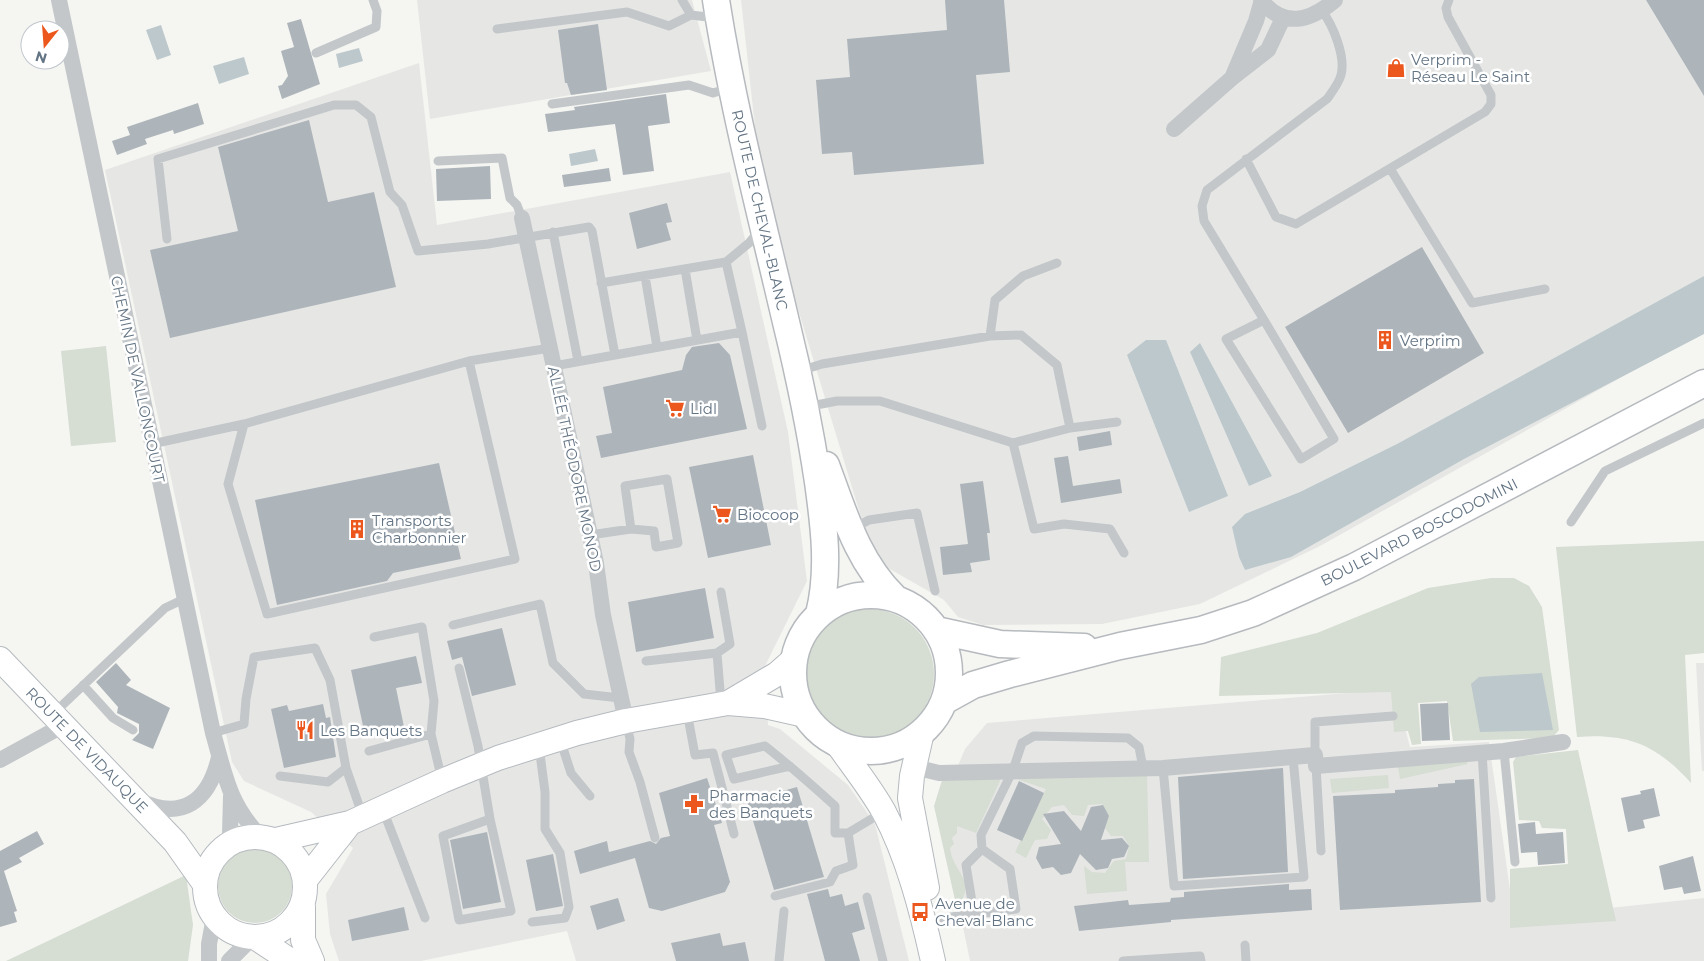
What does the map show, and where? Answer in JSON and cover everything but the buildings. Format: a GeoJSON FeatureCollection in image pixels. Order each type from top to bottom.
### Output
{"type":"FeatureCollection","features":[{"type":"Feature","properties":{"kind":"main road","name":"ROUTE DE CHEVAL-BLANC"},"geometry":{"type":"LineString","coordinates":[[718,9],[731,87],[808,413]]}},
{"type":"Feature","properties":{"kind":"main road","name":"BOULEVARD BOSCODOMINI"},"geometry":{"type":"LineString","coordinates":[[944,701],[973,685],[1120,646],[1201,630],[1296,595],[1363,563],[1704,383]]}},
{"type":"Feature","properties":{"kind":"main road"},"geometry":{"type":"LineString","coordinates":[[808,413],[857,546],[876,580],[895,598]]}},
{"type":"Feature","properties":{"kind":"main road"},"geometry":{"type":"LineString","coordinates":[[808,413],[822,514],[825,554],[824,592],[819,614]]}},
{"type":"Feature","properties":{"kind":"main road"},"geometry":{"type":"LineString","coordinates":[[875,594],[895,598],[911,605],[925,616],[943,643],[949,672],[944,701],[935,718],[922,732],[907,742],[890,749],[871,751],[853,749],[824,735],[805,715],[794,688],[793,660],[798,643],[807,627],[819,614],[836,602],[855,596],[875,594]]}},
{"type":"Feature","properties":{"kind":"main road","name":"BOULEVARD BOSCODOMINI"},"geometry":{"type":"LineString","coordinates":[[936,630],[1000,644],[1120,646]]}},
{"type":"Feature","properties":{"kind":"street","name":"CHEMIN DE VALLONCOURT"},"geometry":{"type":"LineString","coordinates":[[59,0],[213,734],[231,796],[245,820],[268,838]]}},
{"type":"Feature","properties":{"kind":"street"},"geometry":{"type":"LineString","coordinates":[[1262,0],[1270,10],[1283,18],[1311,17],[1335,0]]}},
{"type":"Feature","properties":{"kind":"street"},"geometry":{"type":"LineString","coordinates":[[1232,78],[1256,21],[1262,0]]}},
{"type":"Feature","properties":{"kind":"street"},"geometry":{"type":"LineString","coordinates":[[1174,129],[1232,78],[1268,50],[1283,18]]}},
{"type":"Feature","properties":{"kind":"street","name":"ALLÉE THÉODORE MONOD"},"geometry":{"type":"LineString","coordinates":[[522,218],[590,535],[603,615],[626,722]]}},
{"type":"Feature","properties":{"kind":"street","name":"ROUTE DE VIDAUQUE"},"geometry":{"type":"LineString","coordinates":[[0,658],[175,842],[204,883]]}},
{"type":"Feature","properties":{"kind":"street"},"geometry":{"type":"LineString","coordinates":[[725,704],[777,674],[793,660]]}},
{"type":"Feature","properties":{"kind":"street"},"geometry":{"type":"LineString","coordinates":[[291,961],[254,938],[231,931],[214,916],[206,901],[204,883],[212,860],[223,847],[243,837],[268,838],[365,816],[482,765],[549,742],[626,722],[687,709],[725,704],[781,708],[805,715]]}},
{"type":"Feature","properties":{"kind":"street"},"geometry":{"type":"LineString","coordinates":[[0,760],[57,720]]}},
{"type":"Feature","properties":{"kind":"street"},"geometry":{"type":"LineString","coordinates":[[922,732],[914,766],[910,798],[942,961]]}},
{"type":"Feature","properties":{"kind":"street"},"geometry":{"type":"LineString","coordinates":[[836,742],[884,812],[911,882],[933,961]]}},
{"type":"Feature","properties":{"kind":"street"},"geometry":{"type":"LineString","coordinates":[[914,766],[939,773],[1163,768],[1293,757],[1315,761],[1482,752],[1563,742]]}},
{"type":"Feature","properties":{"kind":"street"},"geometry":{"type":"LineString","coordinates":[[131,796],[151,806],[162,808],[177,809],[191,805],[205,793],[215,776],[219,757]]}},
{"type":"Feature","properties":{"kind":"street","name":"CHEMIN DE VALLONCOURT"},"geometry":{"type":"LineString","coordinates":[[223,847],[230,834],[231,796]]}},
{"type":"Feature","properties":{"kind":"street"},"geometry":{"type":"LineString","coordinates":[[306,878],[365,816]]}},
{"type":"Feature","properties":{"kind":"street"},"geometry":{"type":"LineString","coordinates":[[229,961],[254,938],[275,934],[292,923],[302,907],[306,893],[306,878],[296,856],[268,838]]}},
{"type":"Feature","properties":{"kind":"street"},"geometry":{"type":"LineString","coordinates":[[175,842],[195,848],[223,847]]}},
{"type":"Feature","properties":{"kind":"street"},"geometry":{"type":"LineString","coordinates":[[302,907],[303,940],[312,961]]}},
{"type":"Feature","properties":{"kind":"street"},"geometry":{"type":"LineString","coordinates":[[209,961],[209,944],[214,916]]}},
{"type":"Feature","properties":{"kind":"lane"},"geometry":{"type":"LineString","coordinates":[[316,53],[376,27],[377,11],[373,0]]}},
{"type":"Feature","properties":{"kind":"lane"},"geometry":{"type":"LineString","coordinates":[[682,0],[691,16]]}},
{"type":"Feature","properties":{"kind":"lane"},"geometry":{"type":"LineString","coordinates":[[1246,159],[1276,217],[1296,224],[1485,112],[1491,104],[1491,95],[1448,17],[1446,8],[1449,0]]}},
{"type":"Feature","properties":{"kind":"lane"},"geometry":{"type":"LineString","coordinates":[[497,29],[627,12],[669,26],[691,16],[718,9]]}},
{"type":"Feature","properties":{"kind":"lane"},"geometry":{"type":"LineString","coordinates":[[1264,320],[1226,339],[1301,459],[1334,439],[1264,320],[1204,221],[1202,206],[1207,190],[1327,99],[1341,75],[1342,59],[1333,27],[1322,11]]}},
{"type":"Feature","properties":{"kind":"lane"},"geometry":{"type":"LineString","coordinates":[[552,104],[689,85],[713,92],[731,87]]}},
{"type":"Feature","properties":{"kind":"lane"},"geometry":{"type":"LineString","coordinates":[[167,240],[158,159],[334,106],[356,105],[371,117],[390,192],[402,205],[418,251],[526,238],[589,227],[592,231],[615,355]]}},
{"type":"Feature","properties":{"kind":"lane"},"geometry":{"type":"LineString","coordinates":[[438,161],[502,158],[510,198],[517,206],[522,218]]}},
{"type":"Feature","properties":{"kind":"lane"},"geometry":{"type":"LineString","coordinates":[[1390,170],[1472,303],[1546,289]]}},
{"type":"Feature","properties":{"kind":"lane"},"geometry":{"type":"LineString","coordinates":[[601,283],[726,262],[749,243],[764,226]]}},
{"type":"Feature","properties":{"kind":"lane"},"geometry":{"type":"LineString","coordinates":[[553,232],[578,360]]}},
{"type":"Feature","properties":{"kind":"lane"},"geometry":{"type":"LineString","coordinates":[[726,262],[762,426]]}},
{"type":"Feature","properties":{"kind":"lane"},"geometry":{"type":"LineString","coordinates":[[990,336],[995,300],[1023,276],[1057,263]]}},
{"type":"Feature","properties":{"kind":"lane"},"geometry":{"type":"LineString","coordinates":[[685,269],[697,340]]}},
{"type":"Feature","properties":{"kind":"lane"},"geometry":{"type":"LineString","coordinates":[[645,276],[657,347]]}},
{"type":"Feature","properties":{"kind":"lane"},"geometry":{"type":"LineString","coordinates":[[554,366],[578,360],[742,332]]}},
{"type":"Feature","properties":{"kind":"lane"},"geometry":{"type":"LineString","coordinates":[[798,372],[822,364],[990,336],[1021,335],[1057,365],[1070,428]]}},
{"type":"Feature","properties":{"kind":"lane"},"geometry":{"type":"LineString","coordinates":[[152,444],[244,424],[469,362],[550,348]]}},
{"type":"Feature","properties":{"kind":"lane"},"geometry":{"type":"LineString","coordinates":[[244,424],[228,484],[267,614],[515,559],[469,362]]}},
{"type":"Feature","properties":{"kind":"lane"},"geometry":{"type":"LineString","coordinates":[[808,413],[837,401],[880,401],[1013,444],[1048,436],[1070,428],[1117,422]]}},
{"type":"Feature","properties":{"kind":"lane"},"geometry":{"type":"LineString","coordinates":[[1571,522],[1605,471],[1704,423]]}},
{"type":"Feature","properties":{"kind":"lane"},"geometry":{"type":"LineString","coordinates":[[1013,444],[1034,529],[1064,524],[1110,529],[1124,553]]}},
{"type":"Feature","properties":{"kind":"lane"},"geometry":{"type":"LineString","coordinates":[[590,535],[631,529],[654,531],[656,547],[678,543],[667,479],[625,486],[631,529]]}},
{"type":"Feature","properties":{"kind":"lane"},"geometry":{"type":"LineString","coordinates":[[851,529],[869,520],[916,513],[935,591]]}},
{"type":"Feature","properties":{"kind":"lane"},"geometry":{"type":"LineString","coordinates":[[646,661],[716,653],[730,644],[721,592]]}},
{"type":"Feature","properties":{"kind":"lane"},"geometry":{"type":"LineString","coordinates":[[57,720],[83,684],[165,608],[184,599]]}},
{"type":"Feature","properties":{"kind":"lane"},"geometry":{"type":"LineString","coordinates":[[454,625],[540,604],[553,663],[584,694],[620,698]]}},
{"type":"Feature","properties":{"kind":"lane"},"geometry":{"type":"LineString","coordinates":[[374,637],[422,627],[434,701],[431,734],[442,781]]}},
{"type":"Feature","properties":{"kind":"lane"},"geometry":{"type":"LineString","coordinates":[[213,734],[244,724],[246,699],[254,658],[315,648],[330,680],[346,768],[365,816],[425,918]]}},
{"type":"Feature","properties":{"kind":"lane"},"geometry":{"type":"LineString","coordinates":[[716,653],[725,704]]}},
{"type":"Feature","properties":{"kind":"lane"},"geometry":{"type":"LineString","coordinates":[[459,668],[482,765],[490,820],[511,911],[459,920],[442,836],[490,820]]}},
{"type":"Feature","properties":{"kind":"lane"},"geometry":{"type":"LineString","coordinates":[[83,684],[113,718],[133,730]]}},
{"type":"Feature","properties":{"kind":"lane"},"geometry":{"type":"LineString","coordinates":[[687,709],[694,755],[712,752],[734,834]]}},
{"type":"Feature","properties":{"kind":"lane"},"geometry":{"type":"LineString","coordinates":[[1321,851],[1315,761],[1315,722],[1393,716]]}},
{"type":"Feature","properties":{"kind":"lane"},"geometry":{"type":"LineString","coordinates":[[626,722],[630,739],[629,752],[640,782],[655,838]]}},
{"type":"Feature","properties":{"kind":"lane"},"geometry":{"type":"LineString","coordinates":[[369,751],[431,734]]}},
{"type":"Feature","properties":{"kind":"lane"},"geometry":{"type":"LineString","coordinates":[[974,914],[966,865],[982,849],[981,835],[1013,770],[1022,743],[1034,736],[1128,738],[1139,747],[1143,768]]}},
{"type":"Feature","properties":{"kind":"lane"},"geometry":{"type":"LineString","coordinates":[[549,742],[590,796]]}},
{"type":"Feature","properties":{"kind":"lane"},"geometry":{"type":"LineString","coordinates":[[532,922],[565,918],[569,907],[560,853],[545,828],[545,792],[549,742]]}},
{"type":"Feature","properties":{"kind":"lane"},"geometry":{"type":"LineString","coordinates":[[790,766],[734,779],[726,756],[765,746],[790,766],[835,806],[835,833],[848,833],[884,812]]}},
{"type":"Feature","properties":{"kind":"lane"},"geometry":{"type":"LineString","coordinates":[[1504,750],[1515,862]]}},
{"type":"Feature","properties":{"kind":"lane"},"geometry":{"type":"LineString","coordinates":[[1482,752],[1491,898]]}},
{"type":"Feature","properties":{"kind":"lane"},"geometry":{"type":"LineString","coordinates":[[1163,768],[1174,886],[1304,877],[1293,757]]}},
{"type":"Feature","properties":{"kind":"lane"},"geometry":{"type":"LineString","coordinates":[[280,776],[328,782],[346,768]]}},
{"type":"Feature","properties":{"kind":"lane"},"geometry":{"type":"LineString","coordinates":[[775,896],[830,882],[836,871],[853,865],[848,833]]}},
{"type":"Feature","properties":{"kind":"lane"},"geometry":{"type":"LineString","coordinates":[[935,920],[1016,909],[1010,869],[982,849]]}},
{"type":"Feature","properties":{"kind":"lane"},"geometry":{"type":"LineString","coordinates":[[867,897],[883,961]]}},
{"type":"Feature","properties":{"kind":"lane"},"geometry":{"type":"LineString","coordinates":[[779,961],[784,911]]}},
{"type":"Feature","properties":{"kind":"lane"},"geometry":{"type":"LineString","coordinates":[[1245,946],[1246,961]]}},
{"type":"Feature","properties":{"kind":"lane"},"geometry":{"type":"LineString","coordinates":[[1123,961],[1200,956],[1200,961]]}},
{"type":"Feature","properties":{"kind":"shaded area"},"geometry":{"type":"Polygon","coordinates":[[[417,0],[692,0],[711,71],[430,119],[417,0]]]}},
{"type":"Feature","properties":{"kind":"shaded area"},"geometry":{"type":"Polygon","coordinates":[[[741,0],[1704,0],[1704,331],[1320,546],[1200,604],[1102,624],[983,625],[958,617],[944,600],[874,560],[762,190],[741,0]]]}},
{"type":"Feature","properties":{"kind":"shaded area"},"geometry":{"type":"Polygon","coordinates":[[[161,25],[171,55],[157,60],[146,30],[161,25]]]}},
{"type":"Feature","properties":{"kind":"shaded area"},"geometry":{"type":"Polygon","coordinates":[[[359,48],[363,61],[339,68],[336,54],[359,48]]]}},
{"type":"Feature","properties":{"kind":"shaded area"},"geometry":{"type":"Polygon","coordinates":[[[244,57],[249,74],[219,84],[213,66],[244,57]]]}},
{"type":"Feature","properties":{"kind":"shaded area"},"geometry":{"type":"Polygon","coordinates":[[[419,63],[437,225],[730,172],[788,432],[807,581],[765,666],[768,725],[780,729],[848,785],[875,824],[909,961],[576,961],[567,931],[421,961],[339,961],[330,934],[326,894],[353,848],[311,812],[244,781],[232,762],[105,170],[419,63]]]}},
{"type":"Feature","properties":{"kind":"shaded area"},"geometry":{"type":"Polygon","coordinates":[[[595,149],[598,161],[571,166],[569,154],[595,149]]]}},
{"type":"Feature","properties":{"kind":"shaded area"},"geometry":{"type":"Polygon","coordinates":[[[1704,276],[1704,334],[1464,459],[1291,557],[1245,570],[1239,557],[1232,527],[1245,514],[1300,492],[1397,444],[1704,276]]]}},
{"type":"Feature","properties":{"kind":"shaded area"},"geometry":{"type":"Polygon","coordinates":[[[1146,340],[1166,340],[1228,496],[1189,512],[1127,355],[1146,340]]]}},
{"type":"Feature","properties":{"kind":"shaded area"},"geometry":{"type":"Polygon","coordinates":[[[1200,343],[1272,476],[1249,486],[1190,352],[1200,343]]]}},
{"type":"Feature","properties":{"kind":"shaded area"},"geometry":{"type":"Polygon","coordinates":[[[106,346],[116,442],[71,446],[61,351],[106,346]]]}},
{"type":"Feature","properties":{"kind":"shaded area"},"geometry":{"type":"Polygon","coordinates":[[[1704,541],[1704,653],[1685,655],[1691,783],[1666,759],[1640,744],[1612,737],[1577,737],[1556,547],[1704,541]]]}},
{"type":"Feature","properties":{"kind":"shaded area"},"geometry":{"type":"Polygon","coordinates":[[[1491,578],[1514,578],[1529,586],[1542,607],[1559,730],[1552,738],[1453,741],[1447,701],[1418,703],[1421,744],[1412,745],[1408,731],[1394,732],[1391,692],[1219,696],[1221,657],[1317,633],[1428,588],[1491,578]]]}},
{"type":"Feature","properties":{"kind":"shaded area"},"geometry":{"type":"Polygon","coordinates":[[[869,609],[882,610],[894,614],[915,628],[929,649],[933,661],[933,687],[929,699],[915,720],[894,734],[882,738],[869,739],[856,738],[844,734],[823,720],[809,699],[805,687],[804,674],[805,661],[809,649],[823,628],[844,614],[856,610],[869,609]]]}},
{"type":"Feature","properties":{"kind":"shaded area"},"geometry":{"type":"Polygon","coordinates":[[[1696,663],[1704,663],[1704,771],[1702,771],[1696,663]]]}},
{"type":"Feature","properties":{"kind":"shaded area"},"geometry":{"type":"Polygon","coordinates":[[[1542,673],[1553,730],[1480,732],[1471,684],[1479,677],[1542,673]]]}},
{"type":"Feature","properties":{"kind":"shaded area"},"geometry":{"type":"Polygon","coordinates":[[[1395,689],[1410,747],[1489,742],[1514,918],[1704,898],[1704,961],[970,961],[939,811],[965,749],[987,723],[1395,689]]]}},
{"type":"Feature","properties":{"kind":"shaded area"},"geometry":{"type":"Polygon","coordinates":[[[1578,750],[1616,921],[1510,928],[1510,869],[1568,864],[1566,829],[1542,828],[1539,821],[1519,820],[1513,762],[1516,757],[1578,750]]]}},
{"type":"Feature","properties":{"kind":"shaded area"},"geometry":{"type":"Polygon","coordinates":[[[1463,756],[1468,764],[1400,779],[1397,761],[1463,756]]]}},
{"type":"Feature","properties":{"kind":"shaded area"},"geometry":{"type":"Polygon","coordinates":[[[1147,771],[1149,862],[1125,862],[1127,891],[1087,894],[1084,866],[1092,872],[1105,873],[1114,861],[1126,859],[1129,846],[1123,836],[1111,836],[1105,828],[1109,816],[1102,804],[1088,805],[1084,816],[1072,815],[1064,805],[1052,807],[1042,819],[1051,830],[1047,839],[1035,840],[1026,858],[1015,852],[1046,789],[1014,778],[1147,771]]]}},
{"type":"Feature","properties":{"kind":"shaded area"},"geometry":{"type":"Polygon","coordinates":[[[1388,775],[1389,788],[1332,793],[1330,779],[1388,775]]]}},
{"type":"Feature","properties":{"kind":"shaded area"},"geometry":{"type":"Polygon","coordinates":[[[943,777],[999,777],[1000,781],[976,833],[957,826],[957,833],[952,838],[954,844],[950,848],[952,856],[965,886],[962,900],[955,900],[934,806],[943,777]]]}},
{"type":"Feature","properties":{"kind":"shaded area"},"geometry":{"type":"Polygon","coordinates":[[[255,849],[269,852],[281,860],[289,872],[292,886],[289,900],[281,912],[269,920],[255,923],[241,920],[229,912],[221,900],[218,886],[221,872],[229,860],[241,852],[255,849]]]}},
{"type":"Feature","properties":{"kind":"shaded area"},"geometry":{"type":"Polygon","coordinates":[[[186,875],[193,925],[188,961],[6,961],[186,875]]]}},
{"type":"Feature","properties":{"kind":"place","name":"Verprim - Réseau Le Saint"},"geometry":{"type":"Point","coordinates":[1396,68]}},
{"type":"Feature","properties":{"kind":"place","name":"Verprim"},"geometry":{"type":"Point","coordinates":[1385,340]}},
{"type":"Feature","properties":{"kind":"place","name":"Lidl"},"geometry":{"type":"Point","coordinates":[675,408]}},
{"type":"Feature","properties":{"kind":"place","name":"Biocoop"},"geometry":{"type":"Point","coordinates":[722,514]}},
{"type":"Feature","properties":{"kind":"place","name":"Transports Charbonnier"},"geometry":{"type":"Point","coordinates":[357,529]}},
{"type":"Feature","properties":{"kind":"place","name":"Les Banquets"},"geometry":{"type":"Point","coordinates":[305,730]}},
{"type":"Feature","properties":{"kind":"place","name":"Pharmacie des Banquets"},"geometry":{"type":"Point","coordinates":[694,804]}},
{"type":"Feature","properties":{"kind":"place","name":"Avenue de Cheval-Blanc"},"geometry":{"type":"Point","coordinates":[920,912]}}]}
